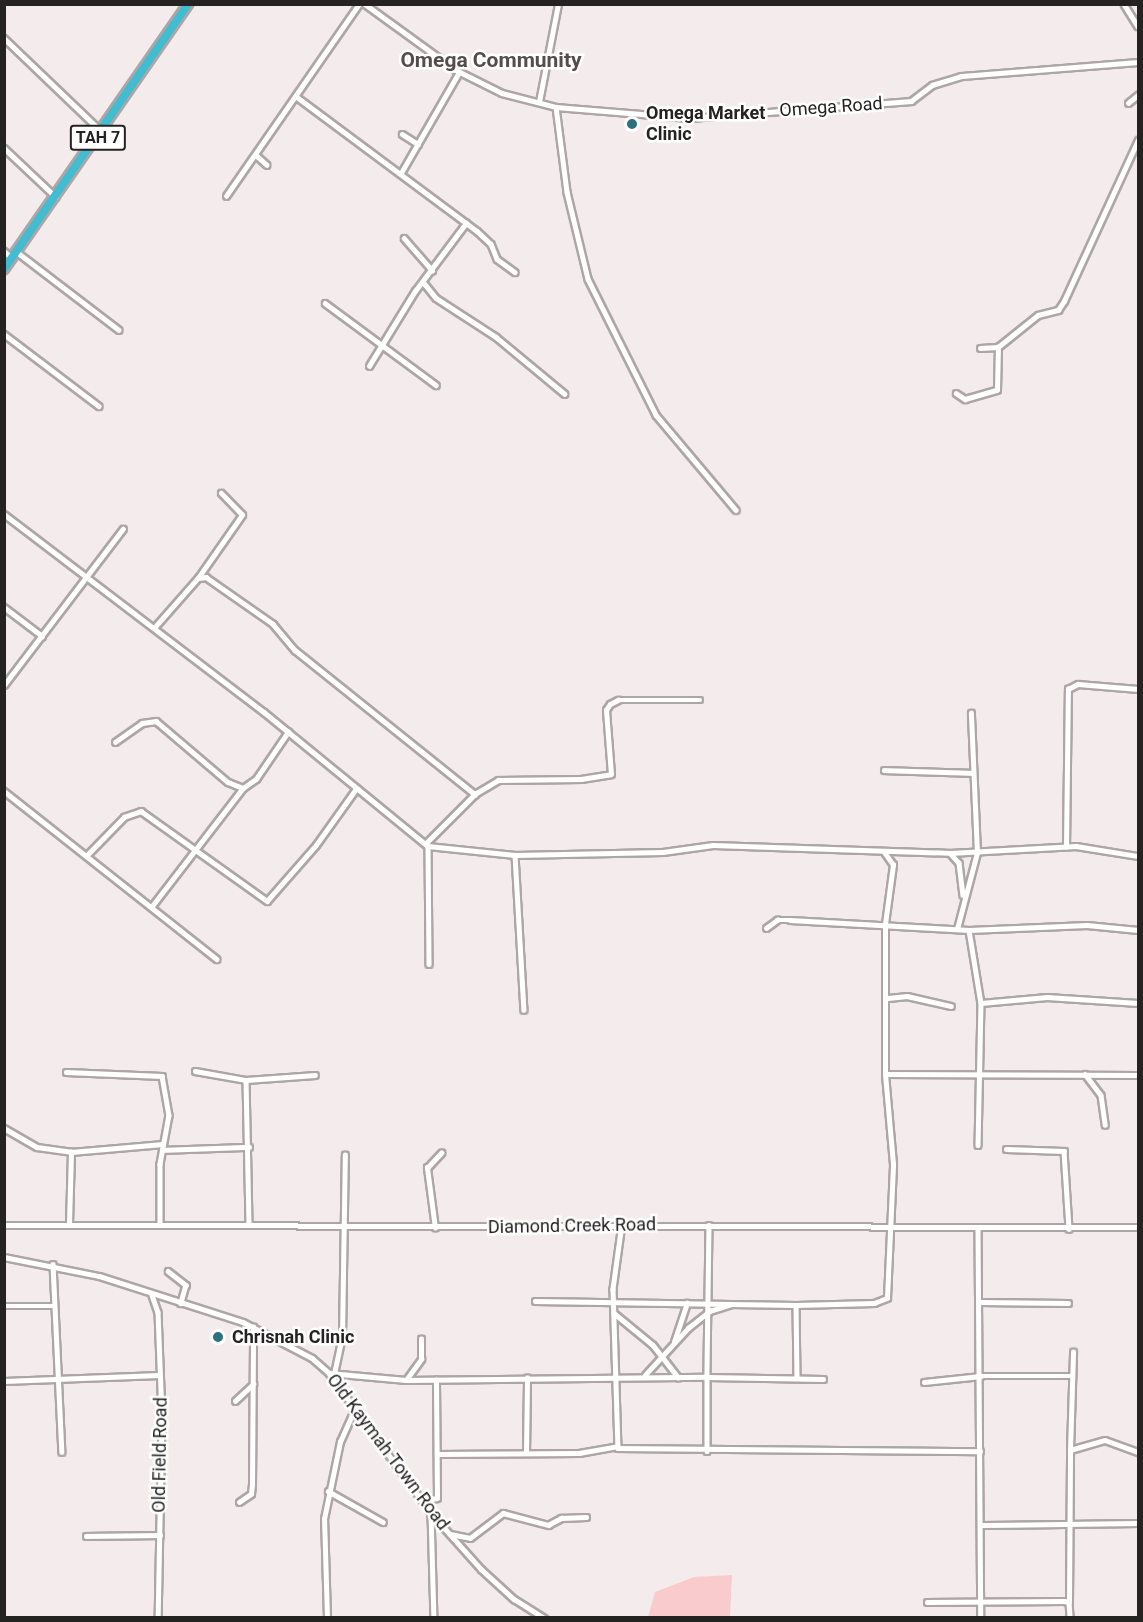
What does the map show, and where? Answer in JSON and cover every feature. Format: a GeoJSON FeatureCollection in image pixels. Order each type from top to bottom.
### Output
{"type":"FeatureCollection","features":[{"type":"Feature","properties":{"kind":"highway","name":"TAH 7"},"geometry":{"type":"LineString","coordinates":[[4,269],[102,132],[188,4]]}},
{"type":"Feature","properties":{"kind":"street"},"geometry":{"type":"LineString","coordinates":[[226,196],[257,156],[359,4]]}},
{"type":"Feature","properties":{"kind":"street","name":"Omega Road"},"geometry":{"type":"LineString","coordinates":[[365,4],[374,7],[459,72],[490,89],[556,106],[690,118],[853,108],[910,101],[932,86],[961,76],[1138,62]]}},
{"type":"Feature","properties":{"kind":"street"},"geometry":{"type":"LineString","coordinates":[[539,102],[558,4]]}},
{"type":"Feature","properties":{"kind":"street"},"geometry":{"type":"LineString","coordinates":[[1124,4],[1138,26]]}},
{"type":"Feature","properties":{"kind":"street"},"geometry":{"type":"LineString","coordinates":[[4,38],[102,132]]}},
{"type":"Feature","properties":{"kind":"street"},"geometry":{"type":"LineString","coordinates":[[401,173],[459,72]]}},
{"type":"Feature","properties":{"kind":"street"},"geometry":{"type":"LineString","coordinates":[[1128,103],[1138,95]]}},
{"type":"Feature","properties":{"kind":"street"},"geometry":{"type":"LineString","coordinates":[[297,97],[465,223],[515,272]]}},
{"type":"Feature","properties":{"kind":"street"},"geometry":{"type":"LineString","coordinates":[[556,106],[567,192],[588,279],[656,415],[736,510]]}},
{"type":"Feature","properties":{"kind":"street"},"geometry":{"type":"LineString","coordinates":[[402,134],[418,144]]}},
{"type":"Feature","properties":{"kind":"street"},"geometry":{"type":"LineString","coordinates":[[980,348],[998,347],[1038,315],[1058,310],[1138,140]]}},
{"type":"Feature","properties":{"kind":"street"},"geometry":{"type":"LineString","coordinates":[[4,148],[56,197]]}},
{"type":"Feature","properties":{"kind":"street"},"geometry":{"type":"LineString","coordinates":[[257,156],[267,165]]}},
{"type":"Feature","properties":{"kind":"street"},"geometry":{"type":"LineString","coordinates":[[369,366],[465,223]]}},
{"type":"Feature","properties":{"kind":"street"},"geometry":{"type":"LineString","coordinates":[[404,237],[432,270]]}},
{"type":"Feature","properties":{"kind":"street"},"geometry":{"type":"LineString","coordinates":[[4,251],[15,255],[119,330]]}},
{"type":"Feature","properties":{"kind":"street"},"geometry":{"type":"LineString","coordinates":[[424,283],[436,297],[496,337],[565,394]]}},
{"type":"Feature","properties":{"kind":"street"},"geometry":{"type":"LineString","coordinates":[[326,303],[436,385]]}},
{"type":"Feature","properties":{"kind":"street"},"geometry":{"type":"LineString","coordinates":[[4,334],[99,406]]}},
{"type":"Feature","properties":{"kind":"street"},"geometry":{"type":"LineString","coordinates":[[956,393],[965,399],[997,390],[998,347]]}},
{"type":"Feature","properties":{"kind":"street"},"geometry":{"type":"LineString","coordinates":[[154,628],[198,578],[242,515],[221,493]]}},
{"type":"Feature","properties":{"kind":"street"},"geometry":{"type":"LineString","coordinates":[[4,514],[84,578],[154,628],[288,732],[427,845],[515,855],[663,852],[713,845],[950,853],[1066,847],[1138,856]]}},
{"type":"Feature","properties":{"kind":"street"},"geometry":{"type":"LineString","coordinates":[[4,685],[123,529]]}},
{"type":"Feature","properties":{"kind":"street"},"geometry":{"type":"LineString","coordinates":[[198,578],[214,582],[235,601],[273,624],[295,650],[475,794]]}},
{"type":"Feature","properties":{"kind":"street"},"geometry":{"type":"LineString","coordinates":[[4,607],[42,636]]}},
{"type":"Feature","properties":{"kind":"street"},"geometry":{"type":"LineString","coordinates":[[1066,847],[1071,686],[1138,689]]}},
{"type":"Feature","properties":{"kind":"street"},"geometry":{"type":"LineString","coordinates":[[429,964],[427,845],[475,794],[498,780],[611,774],[606,710],[610,704],[618,700],[700,700]]}},
{"type":"Feature","properties":{"kind":"street"},"geometry":{"type":"LineString","coordinates":[[957,929],[963,895],[977,853],[971,713]]}},
{"type":"Feature","properties":{"kind":"street"},"geometry":{"type":"LineString","coordinates":[[115,742],[142,723],[156,722],[228,782],[243,788]]}},
{"type":"Feature","properties":{"kind":"street"},"geometry":{"type":"LineString","coordinates":[[152,906],[198,851],[243,788],[256,779],[288,732]]}},
{"type":"Feature","properties":{"kind":"street"},"geometry":{"type":"LineString","coordinates":[[884,770],[973,773]]}},
{"type":"Feature","properties":{"kind":"street"},"geometry":{"type":"LineString","coordinates":[[86,856],[134,811],[152,817],[267,901],[316,845],[356,789]]}},
{"type":"Feature","properties":{"kind":"street"},"geometry":{"type":"LineString","coordinates":[[4,791],[217,959]]}},
{"type":"Feature","properties":{"kind":"street"},"geometry":{"type":"LineString","coordinates":[[535,1301],[613,1304],[748,1301],[796,1305],[885,1301],[893,1164],[885,1074],[888,998],[885,924],[893,866],[884,852]]}},
{"type":"Feature","properties":{"kind":"street"},"geometry":{"type":"LineString","coordinates":[[950,853],[959,862],[963,895]]}},
{"type":"Feature","properties":{"kind":"street"},"geometry":{"type":"LineString","coordinates":[[515,855],[524,1010]]}},
{"type":"Feature","properties":{"kind":"street"},"geometry":{"type":"LineString","coordinates":[[766,928],[777,920],[969,930],[1087,925],[1138,930]]}},
{"type":"Feature","properties":{"kind":"street"},"geometry":{"type":"LineString","coordinates":[[969,930],[981,1003],[982,1074],[978,1145]]}},
{"type":"Feature","properties":{"kind":"street"},"geometry":{"type":"LineString","coordinates":[[888,998],[907,996],[951,1006]]}},
{"type":"Feature","properties":{"kind":"street"},"geometry":{"type":"LineString","coordinates":[[981,1003],[1047,998],[1138,1003]]}},
{"type":"Feature","properties":{"kind":"street"},"geometry":{"type":"LineString","coordinates":[[195,1071],[246,1080],[315,1075]]}},
{"type":"Feature","properties":{"kind":"street"},"geometry":{"type":"LineString","coordinates":[[66,1072],[162,1076],[169,1115],[162,1147],[159,1225]]}},
{"type":"Feature","properties":{"kind":"street"},"geometry":{"type":"LineString","coordinates":[[885,1074],[1138,1075]]}},
{"type":"Feature","properties":{"kind":"street"},"geometry":{"type":"LineString","coordinates":[[1085,1074],[1101,1095],[1105,1125]]}},
{"type":"Feature","properties":{"kind":"street"},"geometry":{"type":"LineString","coordinates":[[246,1080],[249,1225]]}},
{"type":"Feature","properties":{"kind":"street"},"geometry":{"type":"LineString","coordinates":[[4,1128],[37,1146],[71,1152],[162,1147],[249,1147]]}},
{"type":"Feature","properties":{"kind":"street"},"geometry":{"type":"LineString","coordinates":[[1006,1149],[1064,1151],[1069,1229]]}},
{"type":"Feature","properties":{"kind":"street"},"geometry":{"type":"LineString","coordinates":[[69,1224],[71,1152]]}},
{"type":"Feature","properties":{"kind":"street"},"geometry":{"type":"LineString","coordinates":[[435,1228],[427,1168],[441,1153]]}},
{"type":"Feature","properties":{"kind":"street"},"geometry":{"type":"LineString","coordinates":[[345,1155],[341,1225],[345,1249],[342,1337],[331,1373],[406,1380],[613,1376],[823,1379]]}},
{"type":"Feature","properties":{"kind":"street"},"geometry":{"type":"LineString","coordinates":[[617,1446],[613,1376],[613,1304],[622,1224]]}},
{"type":"Feature","properties":{"kind":"street","name":"Diamond Creek Road"},"geometry":{"type":"LineString","coordinates":[[4,1225],[341,1225],[435,1228],[622,1224],[891,1228],[1138,1227]]}},
{"type":"Feature","properties":{"kind":"street"},"geometry":{"type":"LineString","coordinates":[[707,1451],[706,1314],[709,1225]]}},
{"type":"Feature","properties":{"kind":"street"},"geometry":{"type":"LineString","coordinates":[[978,1228],[983,1599],[981,1617]]}},
{"type":"Feature","properties":{"kind":"street","name":"Old Kaymah Town Road"},"geometry":{"type":"LineString","coordinates":[[4,1257],[53,1264],[181,1303],[253,1327],[305,1354],[331,1373],[354,1411],[426,1500],[431,1513],[496,1585],[545,1617]]}},
{"type":"Feature","properties":{"kind":"street"},"geometry":{"type":"LineString","coordinates":[[53,1264],[62,1452]]}},
{"type":"Feature","properties":{"kind":"street"},"geometry":{"type":"LineString","coordinates":[[168,1271],[186,1285],[181,1303]]}},
{"type":"Feature","properties":{"kind":"street","name":"Old Field Road"},"geometry":{"type":"LineString","coordinates":[[151,1294],[159,1312],[158,1617]]}},
{"type":"Feature","properties":{"kind":"street"},"geometry":{"type":"LineString","coordinates":[[645,1376],[674,1342],[706,1314],[748,1301]]}},
{"type":"Feature","properties":{"kind":"street"},"geometry":{"type":"LineString","coordinates":[[674,1342],[687,1302]]}},
{"type":"Feature","properties":{"kind":"street"},"geometry":{"type":"LineString","coordinates":[[980,1302],[1068,1303]]}},
{"type":"Feature","properties":{"kind":"street"},"geometry":{"type":"LineString","coordinates":[[796,1305],[797,1378]]}},
{"type":"Feature","properties":{"kind":"street"},"geometry":{"type":"LineString","coordinates":[[4,1306],[55,1306]]}},
{"type":"Feature","properties":{"kind":"street"},"geometry":{"type":"LineString","coordinates":[[614,1313],[664,1356],[678,1377]]}},
{"type":"Feature","properties":{"kind":"street"},"geometry":{"type":"LineString","coordinates":[[240,1502],[251,1494],[252,1485],[253,1327]]}},
{"type":"Feature","properties":{"kind":"street"},"geometry":{"type":"LineString","coordinates":[[406,1380],[421,1359],[421,1339]]}},
{"type":"Feature","properties":{"kind":"street"},"geometry":{"type":"LineString","coordinates":[[1070,1617],[1070,1376],[1073,1352]]}},
{"type":"Feature","properties":{"kind":"street"},"geometry":{"type":"LineString","coordinates":[[4,1381],[60,1382],[159,1375]]}},
{"type":"Feature","properties":{"kind":"street"},"geometry":{"type":"LineString","coordinates":[[924,1382],[981,1376],[1070,1376]]}},
{"type":"Feature","properties":{"kind":"street"},"geometry":{"type":"LineString","coordinates":[[526,1453],[527,1378]]}},
{"type":"Feature","properties":{"kind":"street"},"geometry":{"type":"LineString","coordinates":[[426,1500],[437,1498],[436,1380]]}},
{"type":"Feature","properties":{"kind":"street"},"geometry":{"type":"LineString","coordinates":[[235,1401],[253,1384]]}},
{"type":"Feature","properties":{"kind":"street"},"geometry":{"type":"LineString","coordinates":[[327,1617],[322,1538],[328,1491],[340,1442],[354,1411]]}},
{"type":"Feature","properties":{"kind":"street"},"geometry":{"type":"LineString","coordinates":[[1070,1450],[1105,1440],[1138,1452]]}},
{"type":"Feature","properties":{"kind":"street"},"geometry":{"type":"LineString","coordinates":[[438,1454],[526,1453],[617,1446],[707,1451],[980,1451]]}},
{"type":"Feature","properties":{"kind":"street"},"geometry":{"type":"LineString","coordinates":[[328,1491],[383,1522]]}},
{"type":"Feature","properties":{"kind":"street"},"geometry":{"type":"LineString","coordinates":[[431,1513],[434,1617]]}},
{"type":"Feature","properties":{"kind":"street"},"geometry":{"type":"LineString","coordinates":[[450,1534],[470,1538],[503,1513],[548,1525],[561,1518],[586,1517]]}},
{"type":"Feature","properties":{"kind":"street"},"geometry":{"type":"LineString","coordinates":[[981,1525],[1138,1523]]}},
{"type":"Feature","properties":{"kind":"street"},"geometry":{"type":"LineString","coordinates":[[86,1536],[160,1535]]}},
{"type":"Feature","properties":{"kind":"street"},"geometry":{"type":"LineString","coordinates":[[927,1602],[983,1599],[1069,1602]]}},
{"type":"Feature","properties":{"kind":"shaded area"},"geometry":{"type":"Polygon","coordinates":[[[732,1575],[730,1617],[648,1617],[655,1592],[694,1577],[732,1575]]]}},
{"type":"Feature","properties":{"kind":"place","name":"Omega Market Clinic"},"geometry":{"type":"Point","coordinates":[632,124]}},
{"type":"Feature","properties":{"kind":"place","name":"Chrisnah Clinic"},"geometry":{"type":"Point","coordinates":[218,1337]}},
{"type":"Feature","properties":{"kind":"district","name":"Omega Community"},"geometry":{"type":"Point","coordinates":[491,60]}}]}
